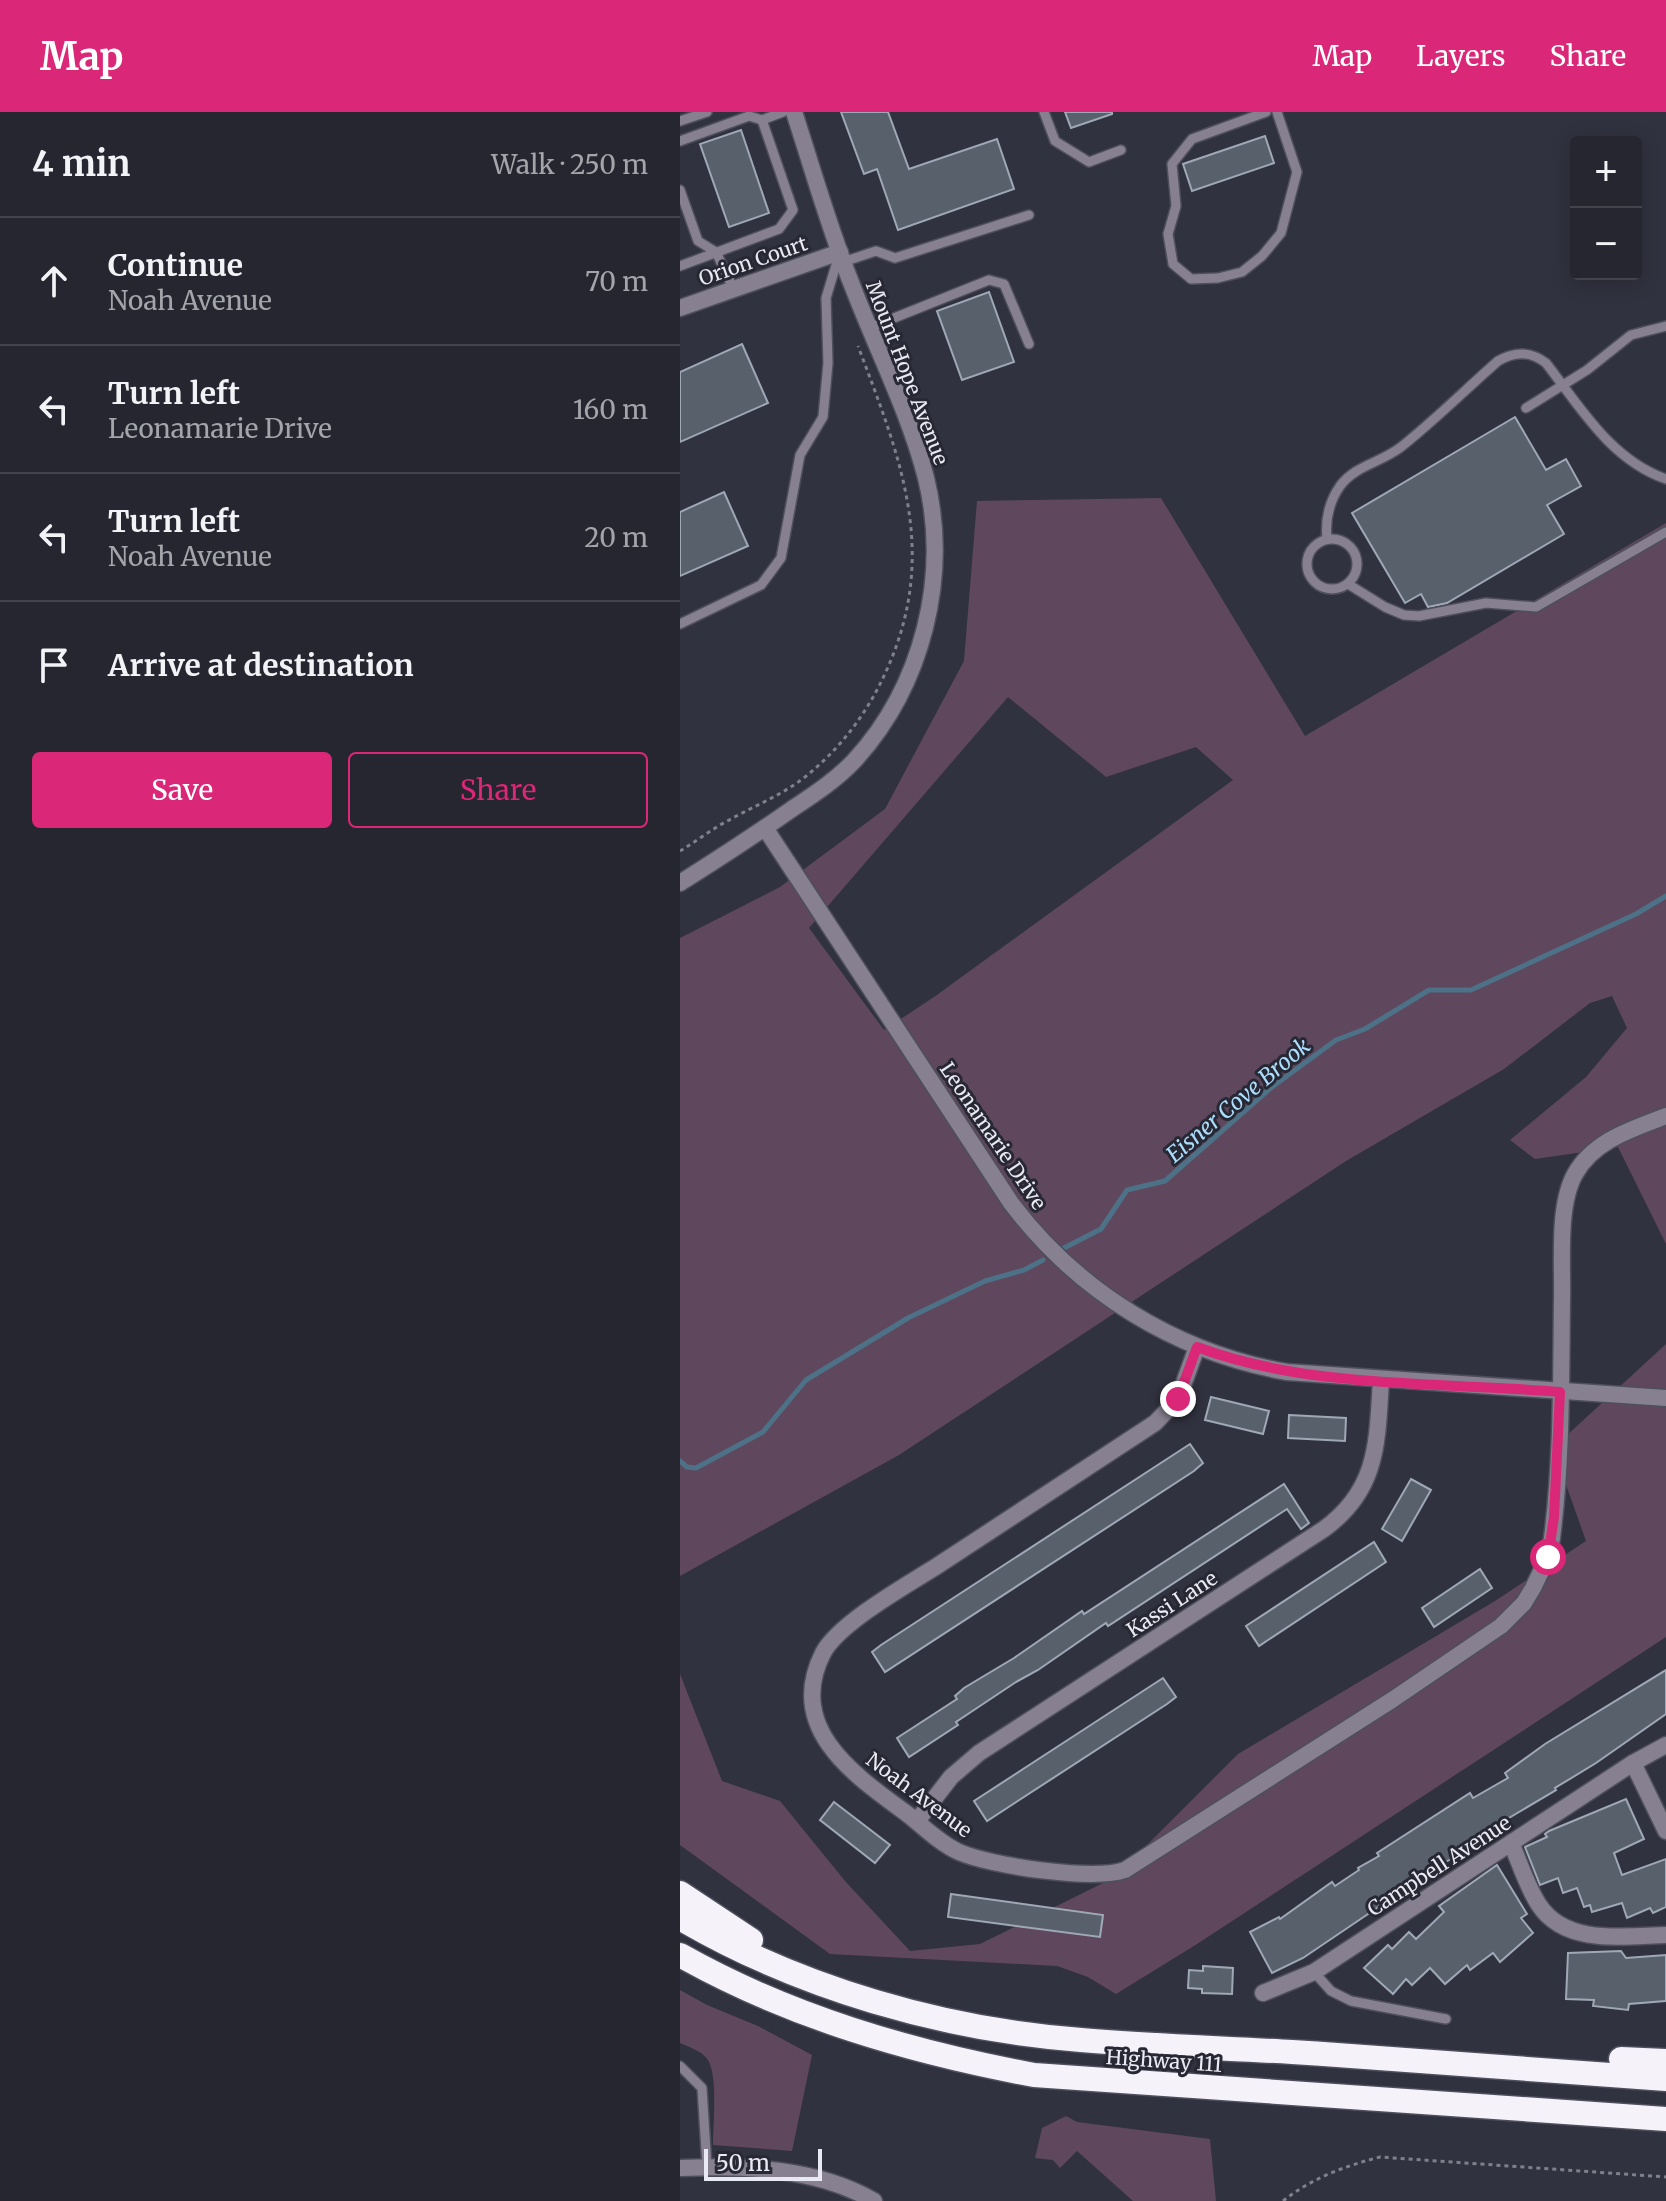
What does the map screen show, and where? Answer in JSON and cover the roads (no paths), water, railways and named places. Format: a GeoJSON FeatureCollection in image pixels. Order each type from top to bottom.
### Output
{"type":"FeatureCollection","features":[{"type":"Feature","properties":{"kind":"highway"},"geometry":{"type":"LineString","coordinates":[[680,1893],[739,1933],[781,1956],[918,2014]]}},
{"type":"Feature","properties":{"kind":"highway","name":"Highway 111"},"geometry":{"type":"LineString","coordinates":[[680,1918],[708,1935],[770,1963],[918,2014],[967,2025],[1079,2040],[1666,2079]]}},
{"type":"Feature","properties":{"kind":"highway","name":"Highway 111"},"geometry":{"type":"LineString","coordinates":[[680,1955],[712,1973],[790,2007],[864,2035],[950,2059],[1034,2075],[1666,2119]]}},
{"type":"Feature","properties":{"kind":"highway"},"geometry":{"type":"LineString","coordinates":[[680,1968],[751,2001],[864,2035]]}},
{"type":"Feature","properties":{"kind":"highway"},"geometry":{"type":"LineString","coordinates":[[1354,2056],[1666,2061]]}},
{"type":"Feature","properties":{"kind":"street","name":"Mount Hope Avenue"},"geometry":{"type":"LineString","coordinates":[[680,883],[818,791],[853,762],[872,738],[910,674],[923,640],[931,604],[935,559],[933,512],[925,476],[841,257],[794,112]]}},
{"type":"Feature","properties":{"kind":"street","name":"Orion Court"},"geometry":{"type":"LineString","coordinates":[[680,308],[733,288],[841,257]]}},
{"type":"Feature","properties":{"kind":"street","name":"Leonamarie Drive"},"geometry":{"type":"LineString","coordinates":[[765,828],[1020,1216],[1060,1258],[1100,1291],[1155,1327],[1197,1347],[1274,1369],[1381,1380],[1666,1398]]}},
{"type":"Feature","properties":{"kind":"street"},"geometry":{"type":"LineString","coordinates":[[1560,1392],[1564,1229],[1572,1180],[1586,1159],[1607,1142],[1666,1116]]}},
{"type":"Feature","properties":{"kind":"street","name":"Noah Avenue"},"geometry":{"type":"LineString","coordinates":[[1197,1347],[1178,1399],[1155,1423],[896,1592],[843,1631],[823,1653],[816,1673],[814,1701],[823,1738],[846,1765],[949,1847],[972,1857],[1085,1876],[1120,1872],[1496,1631],[1524,1603],[1548,1557],[1553,1528],[1560,1392]]}},
{"type":"Feature","properties":{"kind":"street","name":"Kassi Lane"},"geometry":{"type":"LineString","coordinates":[[917,1821],[951,1777],[979,1753],[1324,1529],[1344,1512],[1364,1486],[1372,1464],[1381,1380]]}},
{"type":"Feature","properties":{"kind":"street","name":"Campbell Avenue"},"geometry":{"type":"LineString","coordinates":[[1263,1993],[1314,1972],[1633,1763],[1666,1745]]}},
{"type":"Feature","properties":{"kind":"street"},"geometry":{"type":"LineString","coordinates":[[1633,1763],[1666,1831]]}},
{"type":"Feature","properties":{"kind":"street"},"geometry":{"type":"LineString","coordinates":[[1511,1843],[1539,1904],[1551,1918],[1565,1927],[1596,1936],[1666,1935]]}},
{"type":"Feature","properties":{"kind":"street"},"geometry":{"type":"LineString","coordinates":[[680,2168],[799,2174],[863,2194],[874,2201]]}},
{"type":"Feature","properties":{"kind":"lane"},"geometry":{"type":"LineString","coordinates":[[680,121],[707,112]]}},
{"type":"Feature","properties":{"kind":"lane"},"geometry":{"type":"LineString","coordinates":[[680,141],[749,116],[762,120],[783,112]]}},
{"type":"Feature","properties":{"kind":"lane"},"geometry":{"type":"LineString","coordinates":[[1044,112],[1055,141],[1089,162],[1121,150]]}},
{"type":"Feature","properties":{"kind":"lane"},"geometry":{"type":"LineString","coordinates":[[1266,112],[1192,139],[1172,164],[1176,206],[1168,234],[1173,264],[1191,279],[1218,278],[1242,272],[1262,256],[1281,233],[1297,172],[1277,112]]}},
{"type":"Feature","properties":{"kind":"lane"},"geometry":{"type":"LineString","coordinates":[[680,266],[779,229],[793,210],[762,120]]}},
{"type":"Feature","properties":{"kind":"lane"},"geometry":{"type":"LineString","coordinates":[[680,190],[698,241],[716,252],[733,288]]}},
{"type":"Feature","properties":{"kind":"lane"},"geometry":{"type":"LineString","coordinates":[[680,624],[761,585],[781,558],[800,455],[823,417],[828,363],[826,298],[841,257],[876,251],[895,258],[1029,215]]}},
{"type":"Feature","properties":{"kind":"lane"},"geometry":{"type":"LineString","coordinates":[[869,328],[989,280],[1004,284],[1029,344]]}},
{"type":"Feature","properties":{"kind":"lane"},"geometry":{"type":"LineString","coordinates":[[1526,408],[1587,370],[1631,335],[1666,326]]}},
{"type":"Feature","properties":{"kind":"lane"},"geometry":{"type":"LineString","coordinates":[[1327,539],[1325,524],[1329,508],[1338,488],[1350,474],[1400,448],[1498,361],[1511,354],[1530,354],[1546,363],[1620,454],[1638,467],[1666,479]]}},
{"type":"Feature","properties":{"kind":"lane"},"geometry":{"type":"LineString","coordinates":[[1348,584],[1404,615],[1440,614],[1486,603],[1536,607],[1666,532]]}},
{"type":"Feature","properties":{"kind":"lane"},"geometry":{"type":"LineString","coordinates":[[1327,539],[1340,540],[1352,547],[1357,560],[1356,573],[1348,584],[1336,590],[1323,589],[1312,581],[1306,569],[1307,556],[1315,544],[1327,539]]}},
{"type":"Feature","properties":{"kind":"lane"},"geometry":{"type":"LineString","coordinates":[[1314,1972],[1331,1991],[1351,2001],[1446,2019]]}},
{"type":"Feature","properties":{"kind":"lane"},"geometry":{"type":"LineString","coordinates":[[680,2066],[702,2088],[707,2167]]}},
{"type":"Feature","properties":{"kind":"lane"},"geometry":{"type":"LineString","coordinates":[[680,2082],[690,2076]]}},
{"type":"Feature","properties":{"kind":"waterway","name":"Eisner Cove Brook"},"geometry":{"type":"LineString","coordinates":[[1062,1249],[1101,1229],[1127,1190],[1165,1181],[1272,1087],[1336,1040],[1365,1029],[1429,990],[1471,990],[1636,914],[1666,896]]}},
{"type":"Feature","properties":{"kind":"waterway","name":"Eisner Cove Brook"},"geometry":{"type":"LineString","coordinates":[[680,1461],[687,1467],[696,1468],[763,1432],[806,1380],[908,1318],[985,1281],[1024,1270],[1043,1260]]}}]}
